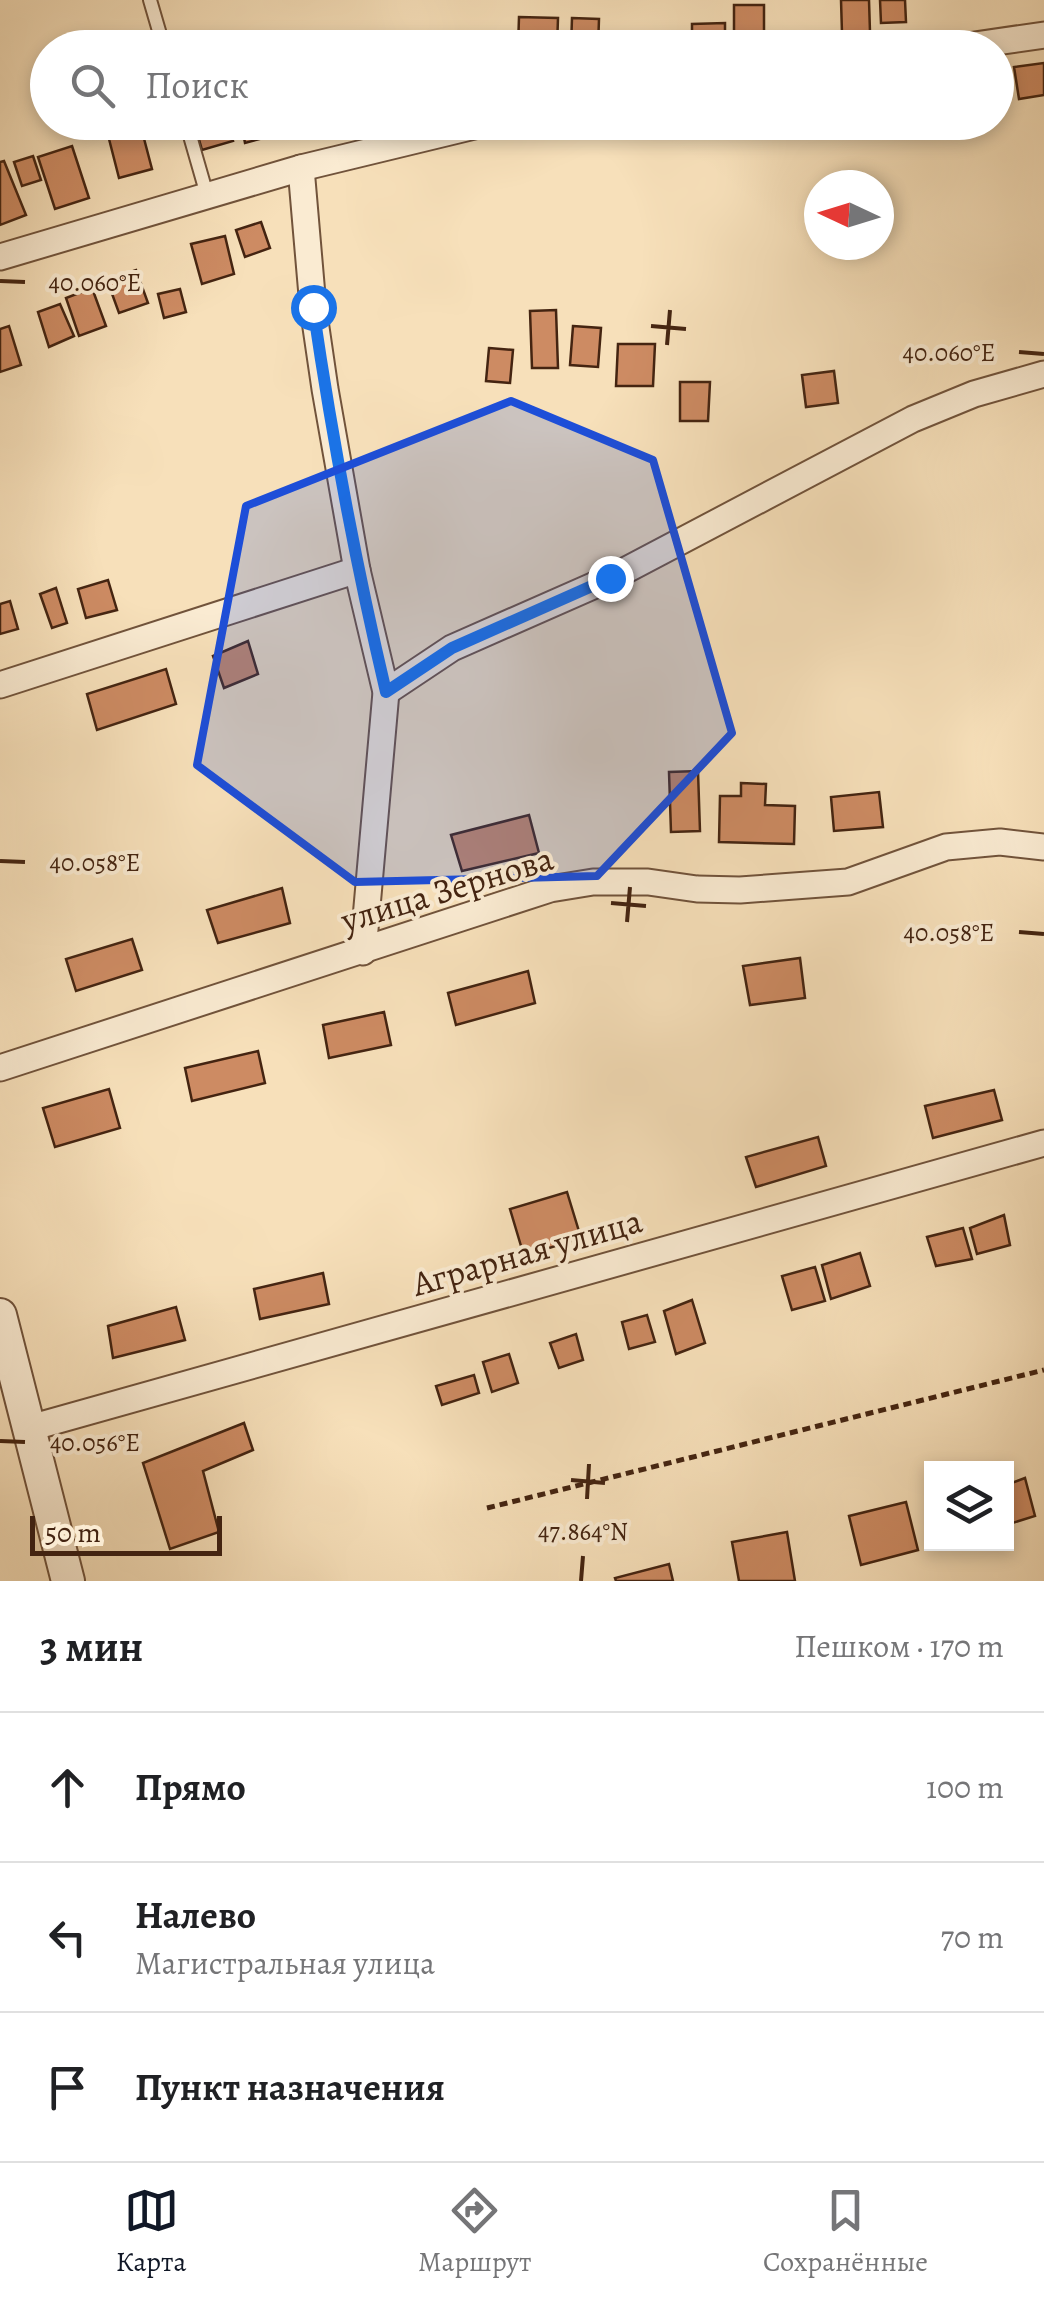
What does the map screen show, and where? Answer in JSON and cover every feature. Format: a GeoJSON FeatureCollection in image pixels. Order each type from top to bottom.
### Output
{"type":"FeatureCollection","features":[{"type":"Feature","properties":{"kind":"street"},"geometry":{"type":"LineString","coordinates":[[1014,39],[1044,35]]}},
{"type":"Feature","properties":{"kind":"street"},"geometry":{"type":"LineString","coordinates":[[0,257],[302,168],[417,140]]}},
{"type":"Feature","properties":{"kind":"street"},"geometry":{"type":"LineString","coordinates":[[302,168],[313,307],[325,390],[357,570],[386,692],[363,952]]}},
{"type":"Feature","properties":{"kind":"street"},"geometry":{"type":"LineString","coordinates":[[386,692],[452,648],[610,578],[913,419],[974,394],[1044,374]]}},
{"type":"Feature","properties":{"kind":"street"},"geometry":{"type":"LineString","coordinates":[[0,684],[357,570]]}},
{"type":"Feature","properties":{"kind":"street","name":"улица Зернова"},"geometry":{"type":"LineString","coordinates":[[0,1068],[550,890],[593,882],[740,890],[848,882],[946,847],[1000,842],[1044,847]]}},
{"type":"Feature","properties":{"kind":"street","name":"Аграрная улица"},"geometry":{"type":"LineString","coordinates":[[30,1428],[1044,1143]]}},
{"type":"Feature","properties":{"kind":"street"},"geometry":{"type":"LineString","coordinates":[[0,1315],[68,1581]]}},
{"type":"Feature","properties":{"kind":"lane"},"geometry":{"type":"LineString","coordinates":[[150,0],[159,30]]}},
{"type":"Feature","properties":{"kind":"lane"},"geometry":{"type":"LineString","coordinates":[[191,140],[207,195]]}},
{"type":"Feature","properties":{"kind":"path"},"geometry":{"type":"LineString","coordinates":[[487,1508],[1044,1370]]}},
{"type":"Feature","properties":{"kind":"highlighted area"},"geometry":{"type":"Polygon","coordinates":[[[511,401],[653,460],[732,733],[597,876],[355,882],[197,765],[246,506],[511,401]]]}},
{"type":"Feature","properties":{"kind":"building"},"geometry":{"type":"Polygon","coordinates":[[[841,0],[869,0],[870,30],[842,30],[841,0]]]}},
{"type":"Feature","properties":{"kind":"building"},"geometry":{"type":"Polygon","coordinates":[[[880,0],[905,0],[906,22],[881,23],[880,0]]]}},
{"type":"Feature","properties":{"kind":"building"},"geometry":{"type":"Polygon","coordinates":[[[734,5],[764,5],[764,30],[734,30],[734,5]]]}},
{"type":"Feature","properties":{"kind":"building"},"geometry":{"type":"Polygon","coordinates":[[[519,17],[558,18],[558,30],[519,30],[519,17]]]}},
{"type":"Feature","properties":{"kind":"building"},"geometry":{"type":"Polygon","coordinates":[[[572,18],[599,19],[599,30],[572,30],[572,18]]]}},
{"type":"Feature","properties":{"kind":"building"},"geometry":{"type":"Polygon","coordinates":[[[725,23],[725,30],[692,30],[692,24],[725,23]]]}},
{"type":"Feature","properties":{"kind":"building"},"geometry":{"type":"Polygon","coordinates":[[[1044,63],[1044,95],[1019,99],[1014,67],[1044,63]]]}},
{"type":"Feature","properties":{"kind":"building"},"geometry":{"type":"Polygon","coordinates":[[[109,140],[144,140],[152,169],[119,178],[109,140]]]}},
{"type":"Feature","properties":{"kind":"building"},"geometry":{"type":"Polygon","coordinates":[[[199,140],[233,141],[202,150],[199,140]]]}},
{"type":"Feature","properties":{"kind":"building"},"geometry":{"type":"Polygon","coordinates":[[[72,146],[89,198],[55,209],[38,157],[72,146]]]}},
{"type":"Feature","properties":{"kind":"building"},"geometry":{"type":"Polygon","coordinates":[[[33,156],[41,180],[22,186],[14,162],[33,156]]]}},
{"type":"Feature","properties":{"kind":"building"},"geometry":{"type":"Polygon","coordinates":[[[4,161],[26,215],[0,225],[0,162],[4,161]]]}},
{"type":"Feature","properties":{"kind":"building"},"geometry":{"type":"Polygon","coordinates":[[[261,222],[270,248],[245,257],[236,230],[261,222]]]}},
{"type":"Feature","properties":{"kind":"building"},"geometry":{"type":"Polygon","coordinates":[[[225,236],[234,274],[202,284],[191,244],[225,236]]]}},
{"type":"Feature","properties":{"kind":"building"},"geometry":{"type":"Polygon","coordinates":[[[136,270],[148,303],[119,313],[107,280],[136,270]]]}},
{"type":"Feature","properties":{"kind":"building"},"geometry":{"type":"Polygon","coordinates":[[[92,288],[106,326],[79,336],[66,298],[92,288]]]}},
{"type":"Feature","properties":{"kind":"building"},"geometry":{"type":"Polygon","coordinates":[[[180,289],[186,312],[164,318],[158,294],[180,289]]]}},
{"type":"Feature","properties":{"kind":"building"},"geometry":{"type":"Polygon","coordinates":[[[60,304],[74,336],[49,347],[38,312],[60,304]]]}},
{"type":"Feature","properties":{"kind":"building"},"geometry":{"type":"Polygon","coordinates":[[[556,310],[558,368],[532,368],[530,311],[556,310]]]}},
{"type":"Feature","properties":{"kind":"building"},"geometry":{"type":"Polygon","coordinates":[[[9,326],[21,365],[0,372],[0,329],[9,326]]]}},
{"type":"Feature","properties":{"kind":"building"},"geometry":{"type":"Polygon","coordinates":[[[573,326],[601,328],[598,367],[570,365],[573,326]]]}},
{"type":"Feature","properties":{"kind":"building"},"geometry":{"type":"Polygon","coordinates":[[[618,344],[655,344],[653,386],[616,386],[618,344]]]}},
{"type":"Feature","properties":{"kind":"building"},"geometry":{"type":"Polygon","coordinates":[[[489,348],[513,350],[510,383],[486,381],[489,348]]]}},
{"type":"Feature","properties":{"kind":"building"},"geometry":{"type":"Polygon","coordinates":[[[834,371],[838,403],[806,407],[802,375],[834,371]]]}},
{"type":"Feature","properties":{"kind":"building"},"geometry":{"type":"Polygon","coordinates":[[[680,382],[710,382],[708,421],[680,421],[680,382]]]}},
{"type":"Feature","properties":{"kind":"building"},"geometry":{"type":"Polygon","coordinates":[[[108,580],[117,610],[86,618],[78,589],[108,580]]]}},
{"type":"Feature","properties":{"kind":"building"},"geometry":{"type":"Polygon","coordinates":[[[56,588],[67,623],[52,628],[40,594],[56,588]]]}},
{"type":"Feature","properties":{"kind":"building"},"geometry":{"type":"Polygon","coordinates":[[[10,601],[18,629],[0,634],[0,604],[10,601]]]}},
{"type":"Feature","properties":{"kind":"building"},"geometry":{"type":"Polygon","coordinates":[[[248,641],[258,674],[224,688],[213,656],[248,641]]]}},
{"type":"Feature","properties":{"kind":"building"},"geometry":{"type":"Polygon","coordinates":[[[166,669],[176,704],[97,730],[87,694],[166,669]]]}},
{"type":"Feature","properties":{"kind":"building"},"geometry":{"type":"Polygon","coordinates":[[[698,771],[700,831],[671,832],[669,772],[698,771]]]}},
{"type":"Feature","properties":{"kind":"building"},"geometry":{"type":"Polygon","coordinates":[[[741,783],[766,784],[765,805],[795,806],[794,844],[719,842],[720,796],[741,796],[741,783]]]}},
{"type":"Feature","properties":{"kind":"building"},"geometry":{"type":"Polygon","coordinates":[[[879,792],[883,827],[834,831],[831,797],[879,792]]]}},
{"type":"Feature","properties":{"kind":"building"},"geometry":{"type":"Polygon","coordinates":[[[529,815],[539,853],[462,871],[451,835],[529,815]]]}},
{"type":"Feature","properties":{"kind":"building"},"geometry":{"type":"Polygon","coordinates":[[[282,888],[290,923],[218,943],[207,910],[282,888]]]}},
{"type":"Feature","properties":{"kind":"building"},"geometry":{"type":"Polygon","coordinates":[[[132,939],[142,970],[76,991],[66,959],[132,939]]]}},
{"type":"Feature","properties":{"kind":"building"},"geometry":{"type":"Polygon","coordinates":[[[800,958],[805,998],[750,1005],[743,966],[800,958]]]}},
{"type":"Feature","properties":{"kind":"building"},"geometry":{"type":"Polygon","coordinates":[[[528,971],[535,1003],[456,1025],[448,993],[528,971]]]}},
{"type":"Feature","properties":{"kind":"building"},"geometry":{"type":"Polygon","coordinates":[[[384,1012],[391,1045],[329,1058],[323,1025],[384,1012]]]}},
{"type":"Feature","properties":{"kind":"building"},"geometry":{"type":"Polygon","coordinates":[[[258,1051],[265,1083],[192,1101],[185,1068],[258,1051]]]}},
{"type":"Feature","properties":{"kind":"building"},"geometry":{"type":"Polygon","coordinates":[[[109,1089],[120,1128],[55,1147],[43,1108],[109,1089]]]}},
{"type":"Feature","properties":{"kind":"building"},"geometry":{"type":"Polygon","coordinates":[[[994,1090],[1002,1120],[933,1138],[925,1106],[994,1090]]]}},
{"type":"Feature","properties":{"kind":"building"},"geometry":{"type":"Polygon","coordinates":[[[818,1137],[826,1166],[756,1187],[746,1157],[818,1137]]]}},
{"type":"Feature","properties":{"kind":"building"},"geometry":{"type":"Polygon","coordinates":[[[567,1192],[581,1238],[524,1256],[510,1209],[567,1192]]]}},
{"type":"Feature","properties":{"kind":"building"},"geometry":{"type":"Polygon","coordinates":[[[1004,1215],[1010,1245],[977,1254],[970,1228],[1004,1215]]]}},
{"type":"Feature","properties":{"kind":"building"},"geometry":{"type":"Polygon","coordinates":[[[963,1228],[972,1259],[936,1266],[927,1237],[963,1228]]]}},
{"type":"Feature","properties":{"kind":"building"},"geometry":{"type":"Polygon","coordinates":[[[860,1253],[870,1286],[831,1299],[822,1265],[860,1253]]]}},
{"type":"Feature","properties":{"kind":"building"},"geometry":{"type":"Polygon","coordinates":[[[815,1267],[825,1301],[792,1310],[782,1276],[815,1267]]]}},
{"type":"Feature","properties":{"kind":"building"},"geometry":{"type":"Polygon","coordinates":[[[323,1273],[329,1304],[260,1319],[254,1289],[323,1273]]]}},
{"type":"Feature","properties":{"kind":"building"},"geometry":{"type":"Polygon","coordinates":[[[692,1300],[705,1343],[676,1354],[664,1311],[692,1300]]]}},
{"type":"Feature","properties":{"kind":"building"},"geometry":{"type":"Polygon","coordinates":[[[176,1307],[185,1340],[113,1358],[108,1326],[176,1307]]]}},
{"type":"Feature","properties":{"kind":"building"},"geometry":{"type":"Polygon","coordinates":[[[647,1315],[655,1342],[629,1349],[622,1322],[647,1315]]]}},
{"type":"Feature","properties":{"kind":"building"},"geometry":{"type":"Polygon","coordinates":[[[576,1334],[583,1360],[559,1368],[550,1343],[576,1334]]]}},
{"type":"Feature","properties":{"kind":"building"},"geometry":{"type":"Polygon","coordinates":[[[509,1354],[518,1383],[492,1392],[483,1362],[509,1354]]]}},
{"type":"Feature","properties":{"kind":"building"},"geometry":{"type":"Polygon","coordinates":[[[474,1375],[479,1393],[442,1405],[436,1386],[474,1375]]]}},
{"type":"Feature","properties":{"kind":"building"},"geometry":{"type":"Polygon","coordinates":[[[244,1423],[253,1450],[203,1471],[219,1532],[170,1549],[143,1463],[244,1423]]]}},
{"type":"Feature","properties":{"kind":"building"},"geometry":{"type":"Polygon","coordinates":[[[1025,1478],[1035,1516],[1014,1523],[1014,1482],[1025,1478]]]}},
{"type":"Feature","properties":{"kind":"building"},"geometry":{"type":"Polygon","coordinates":[[[906,1502],[918,1550],[861,1565],[849,1516],[906,1502]]]}},
{"type":"Feature","properties":{"kind":"building"},"geometry":{"type":"Polygon","coordinates":[[[787,1532],[795,1581],[739,1581],[732,1542],[787,1532]]]}},
{"type":"Feature","properties":{"kind":"building"},"geometry":{"type":"Polygon","coordinates":[[[669,1564],[673,1581],[615,1578],[669,1564]]]}},
{"type":"Feature","properties":{"kind":"route"},"geometry":{"type":"LineString","coordinates":[[313,307],[357,570],[386,692],[452,648],[610,578]]}}]}
